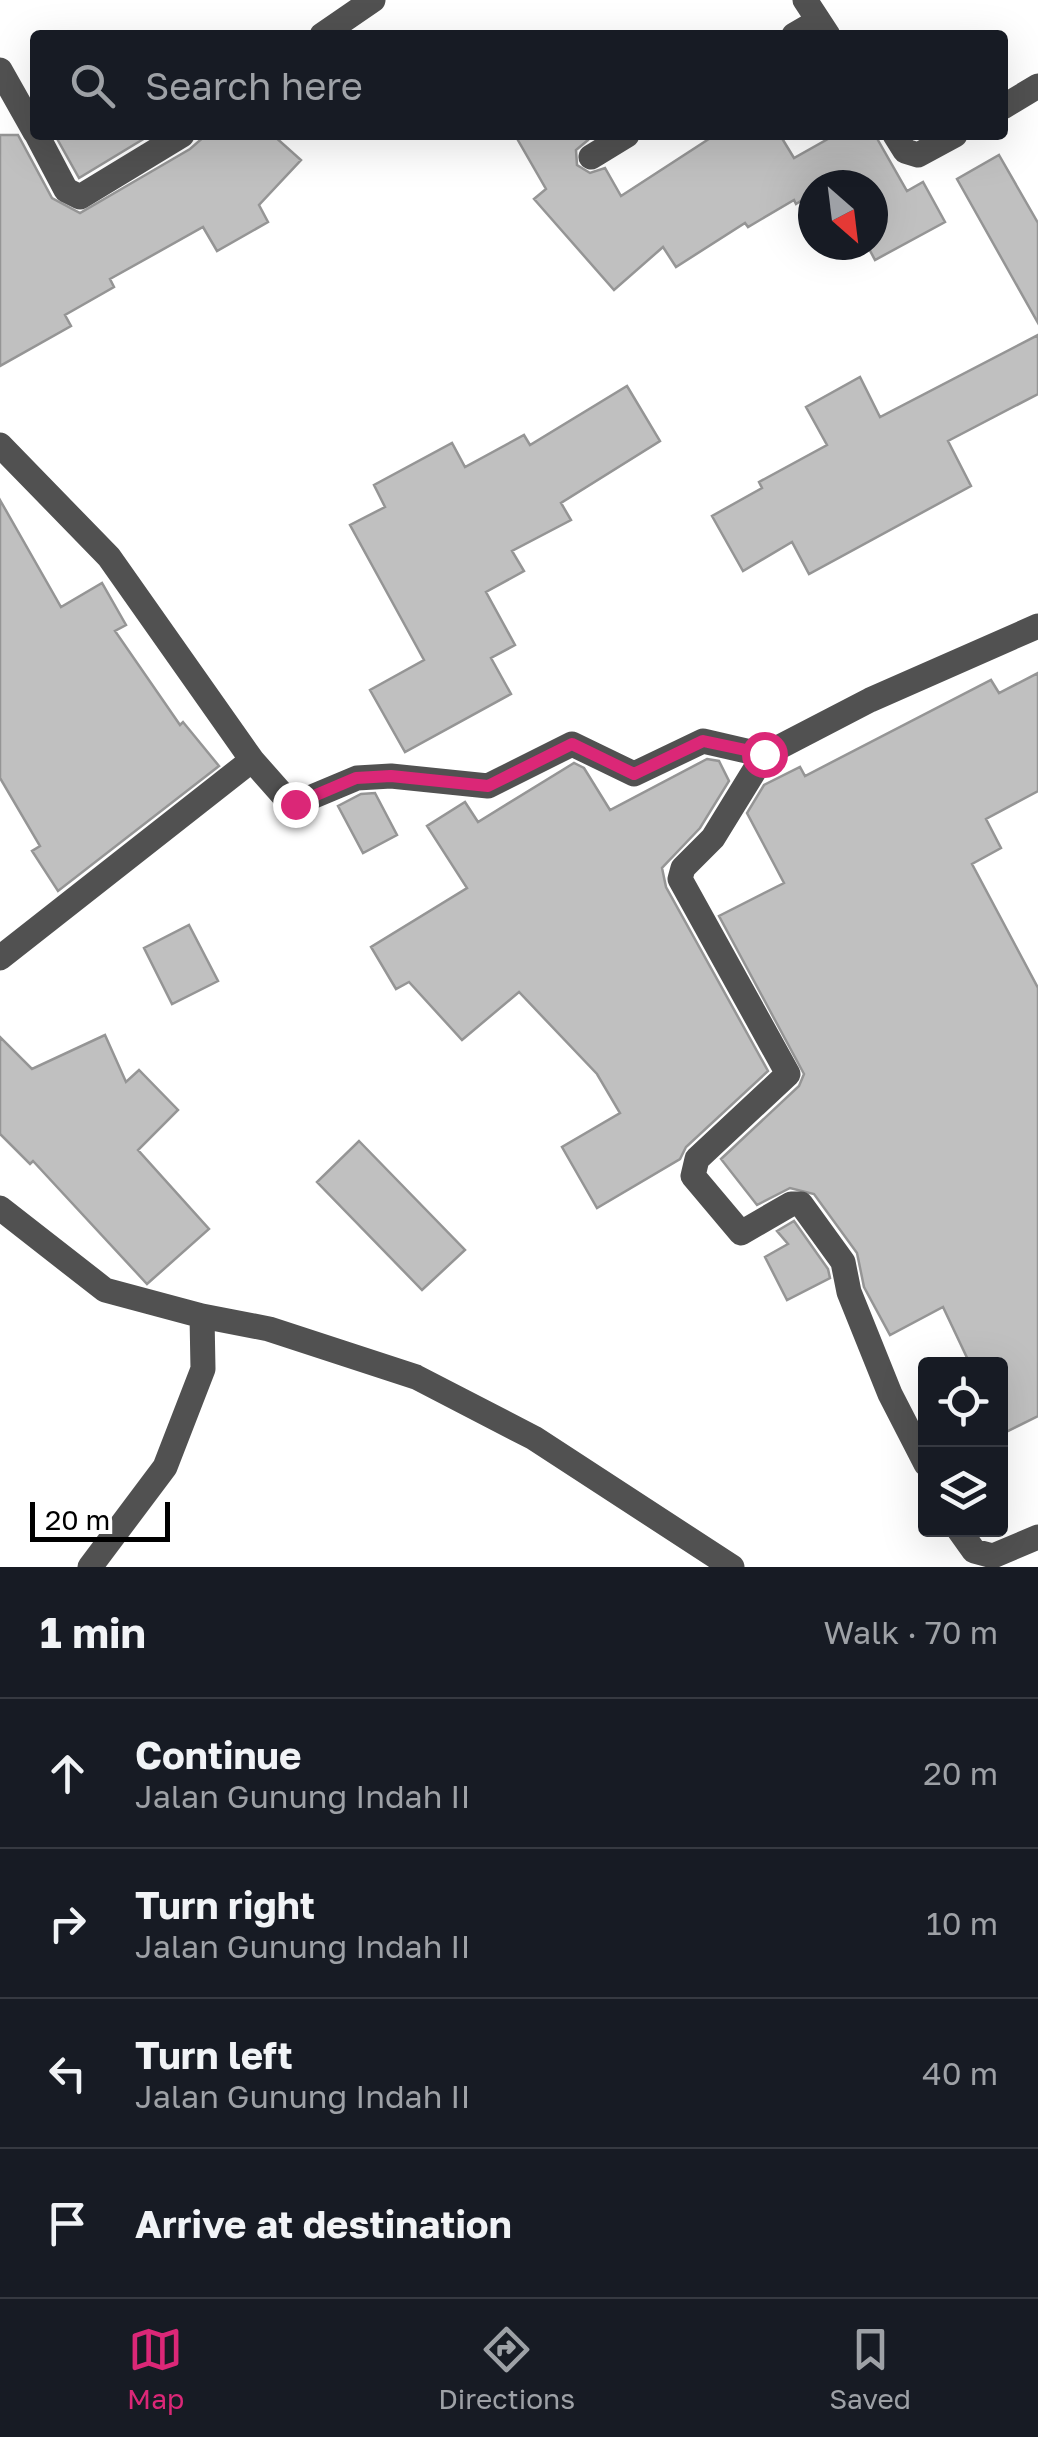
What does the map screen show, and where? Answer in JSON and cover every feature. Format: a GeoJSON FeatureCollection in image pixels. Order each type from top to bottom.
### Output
{"type":"FeatureCollection","features":[{"type":"Feature","properties":{"kind":"street"},"geometry":{"type":"LineString","coordinates":[[329,30],[374,0]]}},
{"type":"Feature","properties":{"kind":"street"},"geometry":{"type":"LineString","coordinates":[[0,70],[30,122]]}},
{"type":"Feature","properties":{"kind":"street"},"geometry":{"type":"LineString","coordinates":[[1008,104],[1038,86]]}},
{"type":"Feature","properties":{"kind":"street"},"geometry":{"type":"LineString","coordinates":[[40,140],[66,190],[80,197],[174,140]]}},
{"type":"Feature","properties":{"kind":"street"},"geometry":{"type":"LineString","coordinates":[[590,157],[619,140]]}},
{"type":"Feature","properties":{"kind":"street"},"geometry":{"type":"LineString","coordinates":[[897,140],[905,151],[918,155],[945,140]]}},
{"type":"Feature","properties":{"kind":"street"},"geometry":{"type":"LineString","coordinates":[[0,445],[110,557],[252,760],[290,803],[356,778],[391,776],[488,786],[572,744],[634,774],[703,741],[764,754]]}},
{"type":"Feature","properties":{"kind":"street"},"geometry":{"type":"LineString","coordinates":[[918,1447],[876,1360],[849,1292],[843,1262],[801,1204],[791,1204],[741,1233],[692,1176],[697,1159],[788,1074],[680,879],[683,868],[731,813],[764,754],[870,700],[1038,626]]}},
{"type":"Feature","properties":{"kind":"street"},"geometry":{"type":"LineString","coordinates":[[0,958],[252,760]]}},
{"type":"Feature","properties":{"kind":"street"},"geometry":{"type":"LineString","coordinates":[[0,1208],[105,1290],[269,1329],[416,1377],[534,1438],[732,1567]]}},
{"type":"Feature","properties":{"kind":"street"},"geometry":{"type":"LineString","coordinates":[[90,1567],[166,1466],[204,1369],[202,1316]]}},
{"type":"Feature","properties":{"kind":"street"},"geometry":{"type":"LineString","coordinates":[[964,1537],[974,1551],[993,1556],[1038,1537]]}},
{"type":"Feature","properties":{"kind":"building"},"geometry":{"type":"Polygon","coordinates":[[[0,135],[18,135],[52,198],[80,213],[200,140],[279,140],[301,160],[259,205],[268,222],[217,251],[203,227],[110,279],[114,287],[65,315],[71,326],[0,366],[0,135]]]}},
{"type":"Feature","properties":{"kind":"building"},"geometry":{"type":"Polygon","coordinates":[[[58,140],[142,140],[79,178],[58,140]]]}},
{"type":"Feature","properties":{"kind":"building"},"geometry":{"type":"Polygon","coordinates":[[[518,140],[588,140],[576,150],[577,165],[590,173],[605,168],[621,196],[707,140],[783,140],[794,158],[826,140],[878,140],[907,191],[923,182],[945,222],[888,253],[888,170],[798,170],[798,203],[794,200],[748,227],[745,223],[676,267],[663,247],[614,290],[534,199],[546,189],[518,140]]]}},
{"type":"Feature","properties":{"kind":"building"},"geometry":{"type":"Polygon","coordinates":[[[999,155],[1038,223],[1038,323],[957,179],[999,155]]]}},
{"type":"Feature","properties":{"kind":"building"},"geometry":{"type":"Polygon","coordinates":[[[1038,335],[1038,394],[948,441],[971,486],[809,574],[792,542],[743,571],[712,516],[762,488],[759,482],[827,445],[806,407],[860,377],[880,417],[1038,335]]]}},
{"type":"Feature","properties":{"kind":"building"},"geometry":{"type":"Polygon","coordinates":[[[627,386],[660,441],[561,503],[571,520],[512,551],[524,571],[486,592],[515,645],[491,658],[511,694],[405,752],[370,690],[424,660],[350,525],[385,507],[374,485],[452,443],[465,467],[524,435],[530,445],[627,386]]]}},
{"type":"Feature","properties":{"kind":"building"},"geometry":{"type":"Polygon","coordinates":[[[0,500],[61,607],[102,583],[126,625],[115,631],[180,725],[183,722],[219,766],[58,891],[32,851],[40,846],[0,778],[0,500]]]}},
{"type":"Feature","properties":{"kind":"building"},"geometry":{"type":"Polygon","coordinates":[[[1038,673],[1038,791],[986,819],[1001,848],[972,864],[1038,988],[1038,1416],[1008,1431],[1008,1357],[967,1357],[943,1307],[890,1335],[864,1287],[857,1253],[814,1194],[790,1188],[757,1205],[721,1159],[799,1086],[804,1074],[719,916],[784,883],[747,813],[764,785],[800,767],[805,776],[991,680],[999,693],[1038,673]]]}},
{"type":"Feature","properties":{"kind":"building"},"geometry":{"type":"Polygon","coordinates":[[[707,759],[719,761],[729,781],[700,828],[662,868],[666,887],[768,1071],[686,1147],[680,1159],[597,1208],[562,1147],[620,1113],[597,1074],[519,992],[462,1040],[409,982],[396,989],[371,947],[467,888],[427,826],[465,802],[478,822],[574,763],[584,768],[610,810],[707,759]]]}},
{"type":"Feature","properties":{"kind":"building"},"geometry":{"type":"Polygon","coordinates":[[[375,793],[397,835],[363,853],[338,806],[361,794],[375,793]]]}},
{"type":"Feature","properties":{"kind":"building"},"geometry":{"type":"Polygon","coordinates":[[[189,925],[218,981],[172,1004],[144,948],[189,925]]]}},
{"type":"Feature","properties":{"kind":"building"},"geometry":{"type":"Polygon","coordinates":[[[105,1035],[126,1082],[139,1070],[178,1110],[138,1150],[209,1229],[147,1284],[33,1161],[30,1164],[0,1134],[0,1037],[32,1069],[105,1035]]]}},
{"type":"Feature","properties":{"kind":"building"},"geometry":{"type":"Polygon","coordinates":[[[359,1141],[465,1250],[422,1290],[317,1182],[359,1141]]]}},
{"type":"Feature","properties":{"kind":"building"},"geometry":{"type":"Polygon","coordinates":[[[794,1221],[828,1269],[830,1278],[787,1300],[765,1257],[788,1244],[777,1231],[794,1221]]]}},
{"type":"Feature","properties":{"kind":"route"},"geometry":{"type":"LineString","coordinates":[[295,804],[356,778],[391,776],[488,786],[572,744],[630,774],[703,741],[764,754]]}}]}
